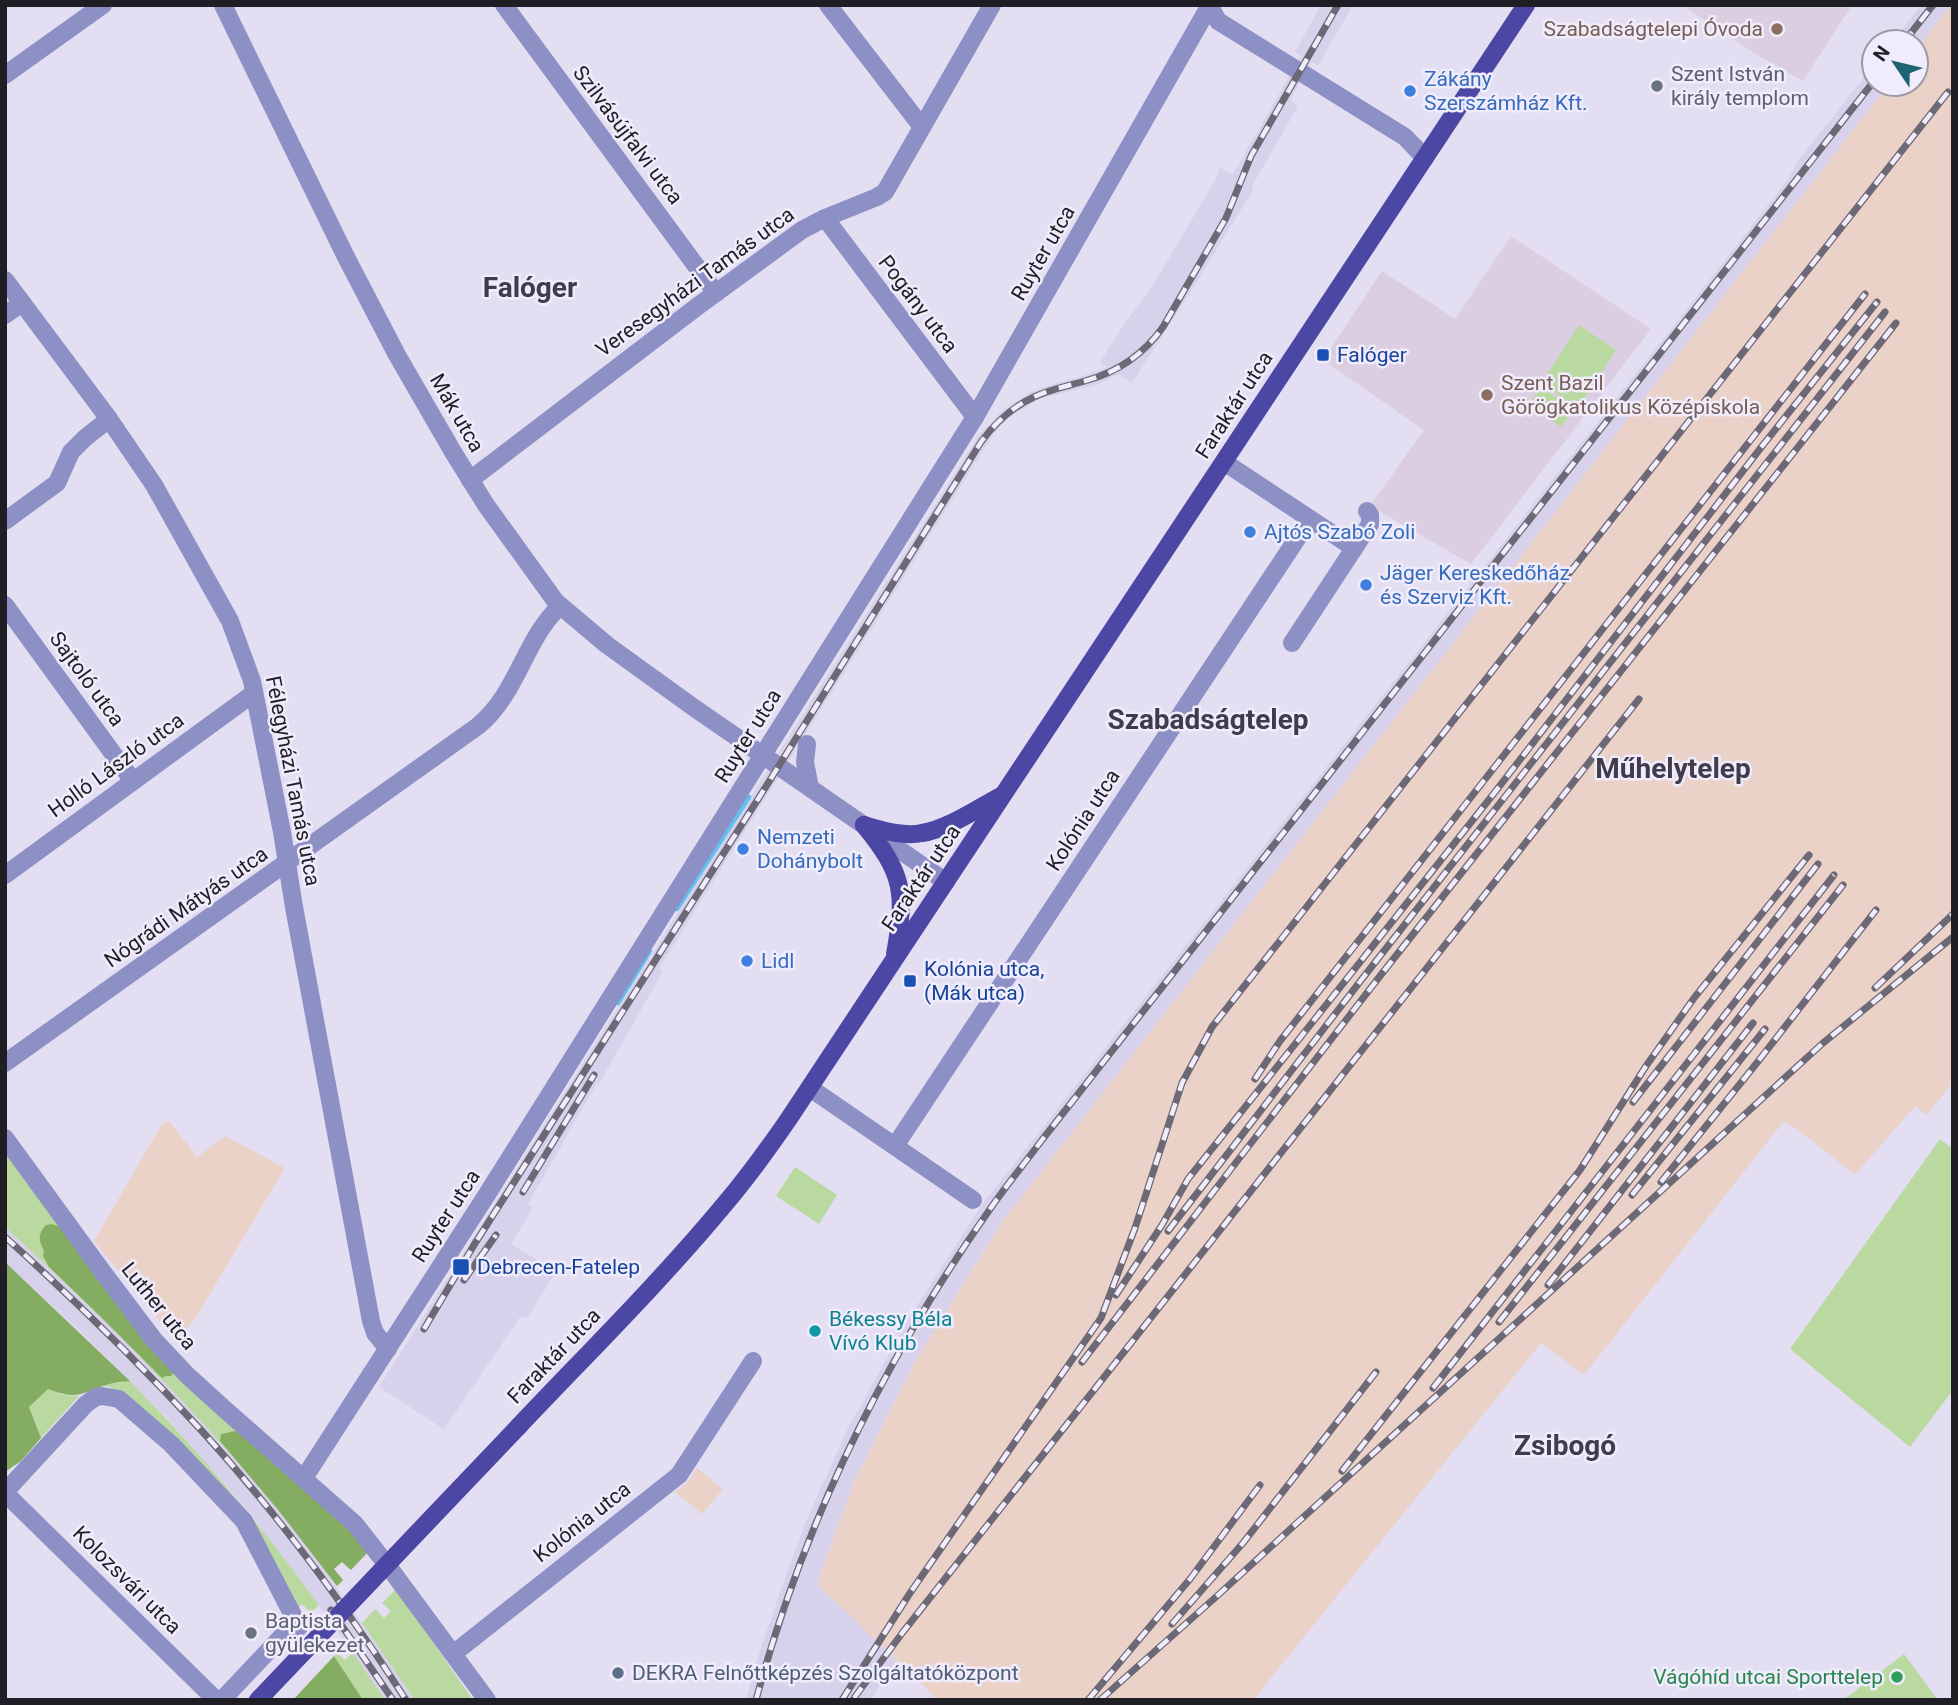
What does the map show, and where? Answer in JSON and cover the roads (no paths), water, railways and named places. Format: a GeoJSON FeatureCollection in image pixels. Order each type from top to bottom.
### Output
{"type":"FeatureCollection","features":[{"type":"Feature","properties":{"kind":"main road","name":"Faraktár utca"},"geometry":{"type":"LineString","coordinates":[[258,1700],[676,1260],[723,1207],[810,1088],[1526,5]]}},
{"type":"Feature","properties":{"kind":"main road"},"geometry":{"type":"LineString","coordinates":[[864,825],[901,834],[922,834],[958,819],[1005,793]]}},
{"type":"Feature","properties":{"kind":"main road"},"geometry":{"type":"LineString","coordinates":[[864,825],[886,853],[899,884],[900,920],[893,962]]}},
{"type":"Feature","properties":{"kind":"street"},"geometry":{"type":"LineString","coordinates":[[5,75],[103,5]]}},
{"type":"Feature","properties":{"kind":"street","name":"Mák utca"},"geometry":{"type":"LineString","coordinates":[[223,5],[374,313],[470,480],[514,546],[560,606],[607,645],[762,757],[946,883]]}},
{"type":"Feature","properties":{"kind":"street","name":"Szilvásújfalvi utca"},"geometry":{"type":"LineString","coordinates":[[503,5],[716,293]]}},
{"type":"Feature","properties":{"kind":"street"},"geometry":{"type":"LineString","coordinates":[[828,5],[922,127]]}},
{"type":"Feature","properties":{"kind":"street","name":"Veresegyházi Tamás utca"},"geometry":{"type":"LineString","coordinates":[[470,480],[802,230],[885,192],[992,5]]}},
{"type":"Feature","properties":{"kind":"street"},"geometry":{"type":"LineString","coordinates":[[1209,5],[1219,21],[1405,137],[1425,158]]}},
{"type":"Feature","properties":{"kind":"street","name":"Ruyter utca"},"geometry":{"type":"LineString","coordinates":[[304,1478],[975,417],[1209,5]]}},
{"type":"Feature","properties":{"kind":"street","name":"Pogány utca"},"geometry":{"type":"LineString","coordinates":[[825,218],[975,417]]}},
{"type":"Feature","properties":{"kind":"street","name":"Félegyházi Tamás utca"},"geometry":{"type":"LineString","coordinates":[[5,280],[109,419],[154,485],[225,611],[245,658],[287,862],[371,1321],[375,1333],[388,1349]]}},
{"type":"Feature","properties":{"kind":"street"},"geometry":{"type":"LineString","coordinates":[[5,315],[22,303]]}},
{"type":"Feature","properties":{"kind":"street"},"geometry":{"type":"LineString","coordinates":[[5,521],[57,484],[75,447],[109,419]]}},
{"type":"Feature","properties":{"kind":"street"},"geometry":{"type":"LineString","coordinates":[[1224,463],[1354,548]]}},
{"type":"Feature","properties":{"kind":"street"},"geometry":{"type":"LineString","coordinates":[[1292,643],[1370,524],[1367,511]]}},
{"type":"Feature","properties":{"kind":"street","name":"Kolónia utca"},"geometry":{"type":"LineString","coordinates":[[895,1146],[1310,519]]}},
{"type":"Feature","properties":{"kind":"street","name":"Sajtoló utca"},"geometry":{"type":"LineString","coordinates":[[5,605],[133,781]]}},
{"type":"Feature","properties":{"kind":"street","name":"Nógrádi Mátyás utca"},"geometry":{"type":"LineString","coordinates":[[5,1063],[465,736],[490,715],[509,690],[546,622],[560,606]]}},
{"type":"Feature","properties":{"kind":"street","name":"Holló László utca"},"geometry":{"type":"LineString","coordinates":[[5,874],[254,693]]}},
{"type":"Feature","properties":{"kind":"street"},"geometry":{"type":"LineString","coordinates":[[807,744],[805,768],[810,788]]}},
{"type":"Feature","properties":{"kind":"street"},"geometry":{"type":"LineString","coordinates":[[810,1088],[973,1200]]}},
{"type":"Feature","properties":{"kind":"street","name":"Luther utca"},"geometry":{"type":"LineString","coordinates":[[5,1138],[160,1347],[362,1532],[453,1654]]}},
{"type":"Feature","properties":{"kind":"street","name":"Kolónia utca"},"geometry":{"type":"LineString","coordinates":[[453,1654],[679,1475],[753,1361]]}},
{"type":"Feature","properties":{"kind":"street"},"geometry":{"type":"LineString","coordinates":[[5,1492],[86,1404],[96,1397],[118,1399],[171,1444],[244,1521],[299,1627],[287,1632],[222,1700]]}},
{"type":"Feature","properties":{"kind":"street","name":"Kolozsvári utca"},"geometry":{"type":"LineString","coordinates":[[5,1492],[216,1700]]}},
{"type":"Feature","properties":{"kind":"street"},"geometry":{"type":"LineString","coordinates":[[453,1654],[487,1700]]}},
{"type":"Feature","properties":{"kind":"waterway"},"geometry":{"type":"LineString","coordinates":[[677,909],[749,797]]}},
{"type":"Feature","properties":{"kind":"waterway"},"geometry":{"type":"LineString","coordinates":[[618,1003],[650,951]]}},
{"type":"Feature","properties":{"kind":"railway"},"geometry":{"type":"LineString","coordinates":[[424,1329],[474,1245],[760,796],[981,442],[998,422],[1018,406],[1046,392],[1108,373],[1139,354],[1156,337],[1226,218],[1251,156],[1338,5]]}},
{"type":"Feature","properties":{"kind":"railway"},"geometry":{"type":"LineString","coordinates":[[1915,28],[1933,5]]}},
{"type":"Feature","properties":{"kind":"railway"},"geometry":{"type":"LineString","coordinates":[[842,1700],[910,1593],[1101,1318],[1135,1228],[1182,1083],[1212,1027],[1948,92]]}},
{"type":"Feature","properties":{"kind":"railway"},"geometry":{"type":"LineString","coordinates":[[756,1700],[797,1571],[851,1446],[914,1326],[988,1212],[1861,98]]}},
{"type":"Feature","properties":{"kind":"railway"},"geometry":{"type":"LineString","coordinates":[[1255,1079],[1280,1041],[1865,294]]}},
{"type":"Feature","properties":{"kind":"railway"},"geometry":{"type":"LineString","coordinates":[[1116,1295],[1162,1225],[1188,1179],[1495,792],[1877,302]]}},
{"type":"Feature","properties":{"kind":"railway"},"geometry":{"type":"LineString","coordinates":[[1168,1231],[1885,312]]}},
{"type":"Feature","properties":{"kind":"railway"},"geometry":{"type":"LineString","coordinates":[[1082,1362],[1380,976],[1896,323]]}},
{"type":"Feature","properties":{"kind":"railway"},"geometry":{"type":"LineString","coordinates":[[854,1698],[903,1632],[1639,699]]}},
{"type":"Feature","properties":{"kind":"railway"},"geometry":{"type":"LineString","coordinates":[[1342,1471],[1580,1170],[1646,1066],[1694,998],[1809,855]]}},
{"type":"Feature","properties":{"kind":"railway"},"geometry":{"type":"LineString","coordinates":[[1633,1102],[1818,864]]}},
{"type":"Feature","properties":{"kind":"railway"},"geometry":{"type":"LineString","coordinates":[[1433,1388],[1834,875]]}},
{"type":"Feature","properties":{"kind":"railway"},"geometry":{"type":"LineString","coordinates":[[1499,1322],[1843,885]]}},
{"type":"Feature","properties":{"kind":"railway"},"geometry":{"type":"LineString","coordinates":[[1661,1182],[1876,910]]}},
{"type":"Feature","properties":{"kind":"railway"},"geometry":{"type":"LineString","coordinates":[[1875,988],[1953,914]]}},
{"type":"Feature","properties":{"kind":"railway"},"geometry":{"type":"LineString","coordinates":[[1100,1700],[1823,1043],[1953,937]]}},
{"type":"Feature","properties":{"kind":"railway"},"geometry":{"type":"LineString","coordinates":[[1548,1285],[1753,1023]]}},
{"type":"Feature","properties":{"kind":"railway"},"geometry":{"type":"LineString","coordinates":[[1632,1195],[1765,1029]]}},
{"type":"Feature","properties":{"kind":"railway"},"geometry":{"type":"LineString","coordinates":[[523,1192],[594,1075]]}},
{"type":"Feature","properties":{"kind":"railway"},"geometry":{"type":"LineString","coordinates":[[464,1280],[496,1235]]}},
{"type":"Feature","properties":{"kind":"railway"},"geometry":{"type":"LineString","coordinates":[[5,1237],[130,1356],[178,1405],[257,1494],[359,1629],[406,1700]]}},
{"type":"Feature","properties":{"kind":"railway"},"geometry":{"type":"LineString","coordinates":[[1172,1624],[1243,1543],[1376,1372]]}},
{"type":"Feature","properties":{"kind":"railway"},"geometry":{"type":"LineString","coordinates":[[1088,1700],[1190,1579],[1260,1485]]}},
{"type":"Feature","properties":{"kind":"railway"},"geometry":{"type":"LineString","coordinates":[[331,1610],[393,1700]]}},
{"type":"Feature","properties":{"kind":"place","name":"Szabadságtelepi Óvoda"},"geometry":{"type":"Point","coordinates":[1777,29]}},
{"type":"Feature","properties":{"kind":"place","name":"Szent István király templom"},"geometry":{"type":"Point","coordinates":[1657,86]}},
{"type":"Feature","properties":{"kind":"place","name":"Zákány Szerszámház Kft."},"geometry":{"type":"Point","coordinates":[1410,91]}},
{"type":"Feature","properties":{"kind":"place","name":"Falóger"},"geometry":{"type":"Point","coordinates":[1323,355]}},
{"type":"Feature","properties":{"kind":"place","name":"Szent Bazil Görögkatolikus Középiskola"},"geometry":{"type":"Point","coordinates":[1487,395]}},
{"type":"Feature","properties":{"kind":"place","name":"Ajtós Szabó Zoli"},"geometry":{"type":"Point","coordinates":[1250,532]}},
{"type":"Feature","properties":{"kind":"place","name":"Jäger Kereskedőház és Szerviz Kft."},"geometry":{"type":"Point","coordinates":[1366,585]}},
{"type":"Feature","properties":{"kind":"place","name":"Nemzeti Dohánybolt"},"geometry":{"type":"Point","coordinates":[743,849]}},
{"type":"Feature","properties":{"kind":"place","name":"Lidl"},"geometry":{"type":"Point","coordinates":[747,961]}},
{"type":"Feature","properties":{"kind":"place","name":"Kolónia utca, (Mák utca)"},"geometry":{"type":"Point","coordinates":[910,981]}},
{"type":"Feature","properties":{"kind":"place","name":"Debrecen-Fatelep"},"geometry":{"type":"Point","coordinates":[461,1267]}},
{"type":"Feature","properties":{"kind":"place","name":"Békessy Béla Vívó Klub"},"geometry":{"type":"Point","coordinates":[815,1331]}},
{"type":"Feature","properties":{"kind":"place","name":"Baptista gyülekezet"},"geometry":{"type":"Point","coordinates":[251,1633]}},
{"type":"Feature","properties":{"kind":"place","name":"DEKRA Felnőttképzés Szolgáltatóközpont"},"geometry":{"type":"Point","coordinates":[618,1673]}},
{"type":"Feature","properties":{"kind":"place","name":"Vágóhíd utcai Sporttelep"},"geometry":{"type":"Point","coordinates":[1897,1677]}},
{"type":"Feature","properties":{"kind":"district","name":"Falóger"},"geometry":{"type":"Point","coordinates":[530,287]}},
{"type":"Feature","properties":{"kind":"district","name":"Szabadságtelep"},"geometry":{"type":"Point","coordinates":[1208,719]}},
{"type":"Feature","properties":{"kind":"district","name":"Műhelytelep"},"geometry":{"type":"Point","coordinates":[1673,768]}},
{"type":"Feature","properties":{"kind":"district","name":"Zsibogó"},"geometry":{"type":"Point","coordinates":[1565,1445]}}]}
